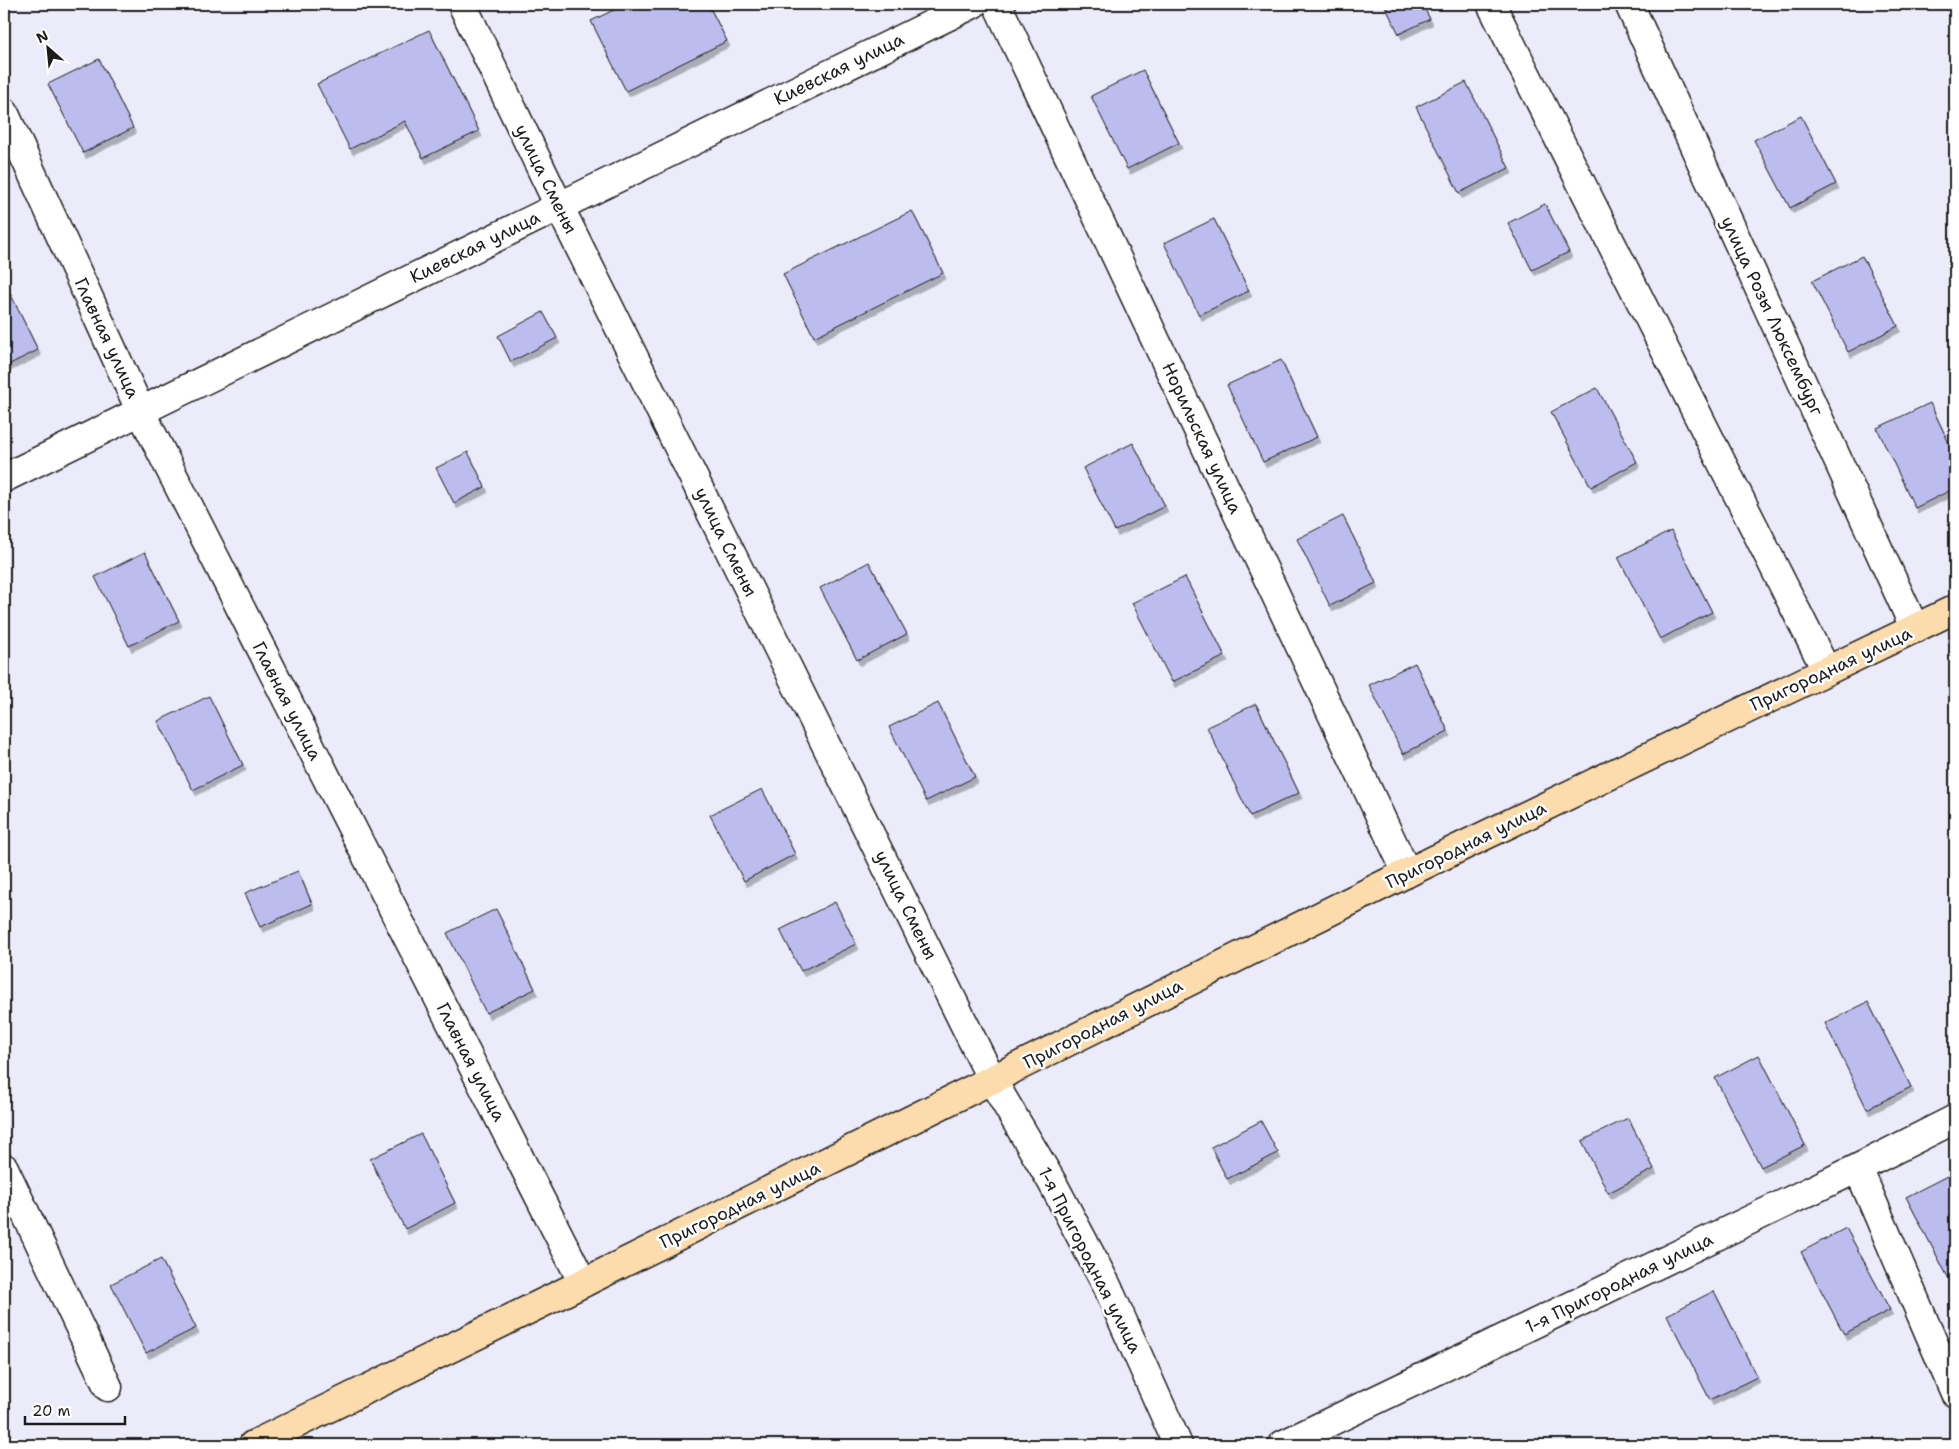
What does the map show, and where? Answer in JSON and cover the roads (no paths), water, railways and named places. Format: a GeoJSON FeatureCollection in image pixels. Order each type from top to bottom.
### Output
{"type":"FeatureCollection","features":[{"type":"Feature","properties":{"kind":"highway","name":"Пригородная улица"},"geometry":{"type":"LineString","coordinates":[[253,1445],[992,1080],[1407,872],[1955,609]]}},
{"type":"Feature","properties":{"kind":"street","name":"улица Смены"},"geometry":{"type":"LineString","coordinates":[[462,4],[559,206],[992,1080]]}},
{"type":"Feature","properties":{"kind":"street","name":"Киевская улица"},"geometry":{"type":"LineString","coordinates":[[4,478],[973,4]]}},
{"type":"Feature","properties":{"kind":"street","name":"Норильская улица"},"geometry":{"type":"LineString","coordinates":[[997,4],[1407,872]]}},
{"type":"Feature","properties":{"kind":"street"},"geometry":{"type":"LineString","coordinates":[[1490,4],[1826,670]]}},
{"type":"Feature","properties":{"kind":"street","name":"улица Розы Люксембург"},"geometry":{"type":"LineString","coordinates":[[1629,4],[1915,629]]}},
{"type":"Feature","properties":{"kind":"street","name":"Главная улица"},"geometry":{"type":"LineString","coordinates":[[4,112],[140,410],[583,1283]]}},
{"type":"Feature","properties":{"kind":"street","name":"1-я Пригородная улица"},"geometry":{"type":"LineString","coordinates":[[992,1080],[1052,1182],[1107,1286],[1178,1445]]}},
{"type":"Feature","properties":{"kind":"street","name":"1-я Пригородная улица"},"geometry":{"type":"LineString","coordinates":[[1282,1445],[1858,1168],[1955,1119]]}},
{"type":"Feature","properties":{"kind":"street"},"geometry":{"type":"LineString","coordinates":[[4,1168],[108,1387]]}},
{"type":"Feature","properties":{"kind":"street"},"geometry":{"type":"LineString","coordinates":[[1858,1168],[1955,1393]]}}]}
